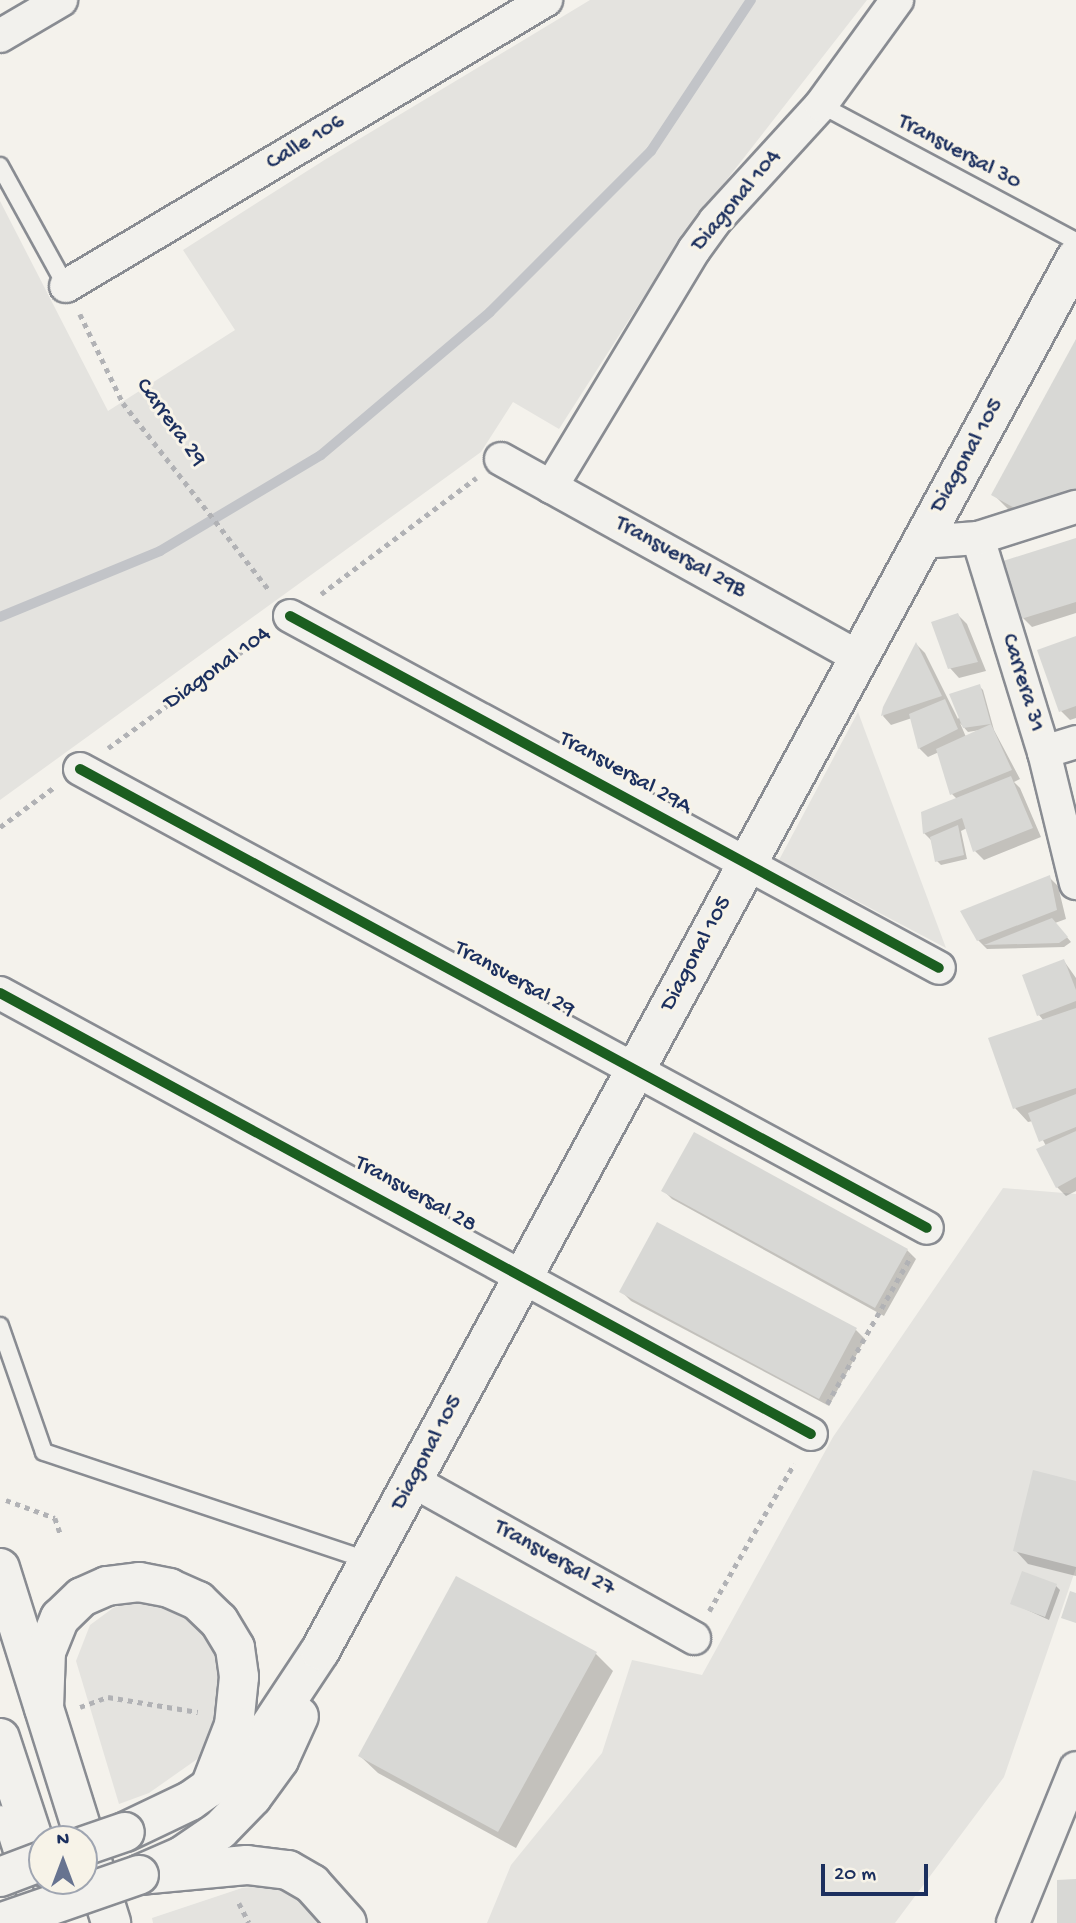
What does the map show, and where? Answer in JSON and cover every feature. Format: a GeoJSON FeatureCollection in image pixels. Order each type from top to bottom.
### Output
{"type":"FeatureCollection","features":[{"type":"Feature","properties":{"kind":"main road","name":"Diagonal 105"},"geometry":{"type":"LineString","coordinates":[[98,1841],[169,1813],[210,1787],[259,1743],[320,1651],[1076,258]]}},
{"type":"Feature","properties":{"kind":"main road"},"geometry":{"type":"LineString","coordinates":[[0,1568],[59,1709]]}},
{"type":"Feature","properties":{"kind":"main road"},"geometry":{"type":"LineString","coordinates":[[111,1923],[46,1653],[60,1618],[82,1597],[107,1586],[139,1582],[169,1588],[198,1601],[219,1621],[234,1648],[239,1677],[234,1725],[210,1787]]}},
{"type":"Feature","properties":{"kind":"main road","name":"Diagonal 105"},"geometry":{"type":"LineString","coordinates":[[139,1875],[182,1856],[210,1836],[252,1797],[279,1760],[298,1718],[320,1651]]}},
{"type":"Feature","properties":{"kind":"main road"},"geometry":{"type":"LineString","coordinates":[[0,1738],[29,1825]]}},
{"type":"Feature","properties":{"kind":"main road"},"geometry":{"type":"LineString","coordinates":[[0,1923],[139,1875],[247,1865],[288,1870],[312,1884],[346,1923]]}},
{"type":"Feature","properties":{"kind":"main road"},"geometry":{"type":"LineString","coordinates":[[0,1877],[28,1868]]}},
{"type":"Feature","properties":{"kind":"main road"},"geometry":{"type":"LineString","coordinates":[[52,1895],[61,1923]]}},
{"type":"Feature","properties":{"kind":"street"},"geometry":{"type":"LineString","coordinates":[[0,36],[61,0]]}},
{"type":"Feature","properties":{"kind":"street","name":"Calle 106"},"geometry":{"type":"LineString","coordinates":[[66,286],[546,0]]}},
{"type":"Feature","properties":{"kind":"street","name":"Diagonal 104"},"geometry":{"type":"LineString","coordinates":[[551,487],[694,250],[715,221],[821,105],[897,0]]}},
{"type":"Feature","properties":{"kind":"street","name":"Transversal 29B"},"geometry":{"type":"LineString","coordinates":[[501,460],[858,657]]}},
{"type":"Feature","properties":{"kind":"street"},"geometry":{"type":"LineString","coordinates":[[921,542],[978,538],[1076,507]]}},
{"type":"Feature","properties":{"kind":"street","name":"Carrera 31"},"geometry":{"type":"LineString","coordinates":[[978,538],[1044,752],[1076,884]]}},
{"type":"Feature","properties":{"kind":"street","name":"Transversal 29A"},"geometry":{"type":"LineString","coordinates":[[290,616],[939,968]]}},
{"type":"Feature","properties":{"kind":"street"},"geometry":{"type":"LineString","coordinates":[[1044,752],[1076,742]]}},
{"type":"Feature","properties":{"kind":"street","name":"Transversal 29"},"geometry":{"type":"LineString","coordinates":[[80,769],[927,1228]]}},
{"type":"Feature","properties":{"kind":"street","name":"Transversal 28"},"geometry":{"type":"LineString","coordinates":[[0,993],[811,1434]]}},
{"type":"Feature","properties":{"kind":"street","name":"Transversal 27"},"geometry":{"type":"LineString","coordinates":[[414,1481],[694,1638]]}},
{"type":"Feature","properties":{"kind":"street"},"geometry":{"type":"LineString","coordinates":[[1013,1923],[1076,1768]]}},
{"type":"Feature","properties":{"kind":"lane","name":"Transversal 30"},"geometry":{"type":"LineString","coordinates":[[821,105],[1076,241]]}},
{"type":"Feature","properties":{"kind":"lane"},"geometry":{"type":"LineString","coordinates":[[0,166],[66,286]]}},
{"type":"Feature","properties":{"kind":"lane"},"geometry":{"type":"LineString","coordinates":[[0,1326],[44,1452],[370,1561]]}},
{"type":"Feature","properties":{"kind":"lane"},"geometry":{"type":"LineString","coordinates":[[0,1814],[35,1923]]}},
{"type":"Feature","properties":{"kind":"path"},"geometry":{"type":"LineString","coordinates":[[6,1500],[55,1518],[61,1535]]}},
{"type":"Feature","properties":{"kind":"path"},"geometry":{"type":"LineString","coordinates":[[59,1709],[108,1697],[200,1713]]}},
{"type":"Feature","properties":{"kind":"shaded area"},"geometry":{"type":"Polygon","coordinates":[[[590,0],[867,0],[682,237],[559,429],[513,402],[481,452],[0,800],[0,201],[108,411],[235,330],[183,250],[326,159],[590,0]]]}},
{"type":"Feature","properties":{"kind":"shaded area"},"geometry":{"type":"Polygon","coordinates":[[[858,712],[946,948],[779,860],[858,712]]]}},
{"type":"Feature","properties":{"kind":"shaded area"},"geometry":{"type":"Polygon","coordinates":[[[1003,1188],[1076,1194],[1076,1568],[1004,1777],[895,1923],[487,1923],[511,1865],[602,1753],[632,1660],[702,1675],[833,1437],[1003,1188]]]}},
{"type":"Feature","properties":{"kind":"shaded area"},"geometry":{"type":"Polygon","coordinates":[[[139,1599],[189,1619],[206,1638],[218,1661],[224,1690],[219,1726],[203,1755],[149,1793],[119,1804],[76,1661],[90,1625],[113,1608],[139,1599]]]}},
{"type":"Feature","properties":{"kind":"shaded area"},"geometry":{"type":"Polygon","coordinates":[[[270,1885],[296,1889],[333,1923],[153,1923],[152,1918],[242,1888],[270,1885]]]}},
{"type":"Feature","properties":{"kind":"building"},"geometry":{"type":"Polygon","coordinates":[[[1076,339],[1076,489],[1018,510],[991,495],[1076,339]]]}},
{"type":"Feature","properties":{"kind":"building"},"geometry":{"type":"Polygon","coordinates":[[[1076,538],[1076,602],[1021,619],[1003,561],[1076,538]]]}},
{"type":"Feature","properties":{"kind":"building"},"geometry":{"type":"Polygon","coordinates":[[[958,613],[978,662],[948,669],[931,622],[958,613]]]}},
{"type":"Feature","properties":{"kind":"building"},"geometry":{"type":"Polygon","coordinates":[[[1076,636],[1076,706],[1059,712],[1037,650],[1076,636]]]}},
{"type":"Feature","properties":{"kind":"building"},"geometry":{"type":"Polygon","coordinates":[[[916,642],[942,696],[881,716],[883,707],[916,642]]]}},
{"type":"Feature","properties":{"kind":"building"},"geometry":{"type":"Polygon","coordinates":[[[980,684],[991,724],[963,728],[949,694],[980,684]]]}},
{"type":"Feature","properties":{"kind":"building"},"geometry":{"type":"Polygon","coordinates":[[[945,699],[958,729],[918,749],[909,714],[945,699]]]}},
{"type":"Feature","properties":{"kind":"building"},"geometry":{"type":"Polygon","coordinates":[[[991,724],[1012,770],[950,795],[936,749],[991,724]]]}},
{"type":"Feature","properties":{"kind":"building"},"geometry":{"type":"Polygon","coordinates":[[[1011,776],[1033,828],[973,852],[962,818],[923,834],[921,812],[1011,776]]]}},
{"type":"Feature","properties":{"kind":"building"},"geometry":{"type":"Polygon","coordinates":[[[958,825],[964,855],[935,862],[930,837],[958,825]]]}},
{"type":"Feature","properties":{"kind":"building"},"geometry":{"type":"Polygon","coordinates":[[[1050,875],[1057,910],[977,941],[960,911],[1050,875]]]}},
{"type":"Feature","properties":{"kind":"building"},"geometry":{"type":"Polygon","coordinates":[[[1052,918],[1068,937],[1059,943],[984,945],[1052,918]]]}},
{"type":"Feature","properties":{"kind":"building"},"geometry":{"type":"Polygon","coordinates":[[[1064,959],[1076,990],[1076,1001],[1037,1016],[1022,975],[1064,959]]]}},
{"type":"Feature","properties":{"kind":"building"},"geometry":{"type":"Polygon","coordinates":[[[1076,1008],[1076,1088],[1013,1109],[988,1038],[1076,1008]]]}},
{"type":"Feature","properties":{"kind":"building"},"geometry":{"type":"Polygon","coordinates":[[[1076,1094],[1076,1127],[1039,1142],[1028,1113],[1076,1094]]]}},
{"type":"Feature","properties":{"kind":"building"},"geometry":{"type":"Polygon","coordinates":[[[1076,1131],[1076,1177],[1056,1188],[1036,1149],[1076,1131]]]}},
{"type":"Feature","properties":{"kind":"building"},"geometry":{"type":"Polygon","coordinates":[[[694,1132],[908,1249],[875,1308],[661,1191],[694,1132]]]}},
{"type":"Feature","properties":{"kind":"building"},"geometry":{"type":"Polygon","coordinates":[[[657,1222],[857,1328],[819,1399],[619,1292],[657,1222]]]}},
{"type":"Feature","properties":{"kind":"building"},"geometry":{"type":"Polygon","coordinates":[[[1033,1470],[1076,1481],[1076,1567],[1013,1551],[1033,1470]]]}},
{"type":"Feature","properties":{"kind":"building"},"geometry":{"type":"Polygon","coordinates":[[[1022,1571],[1057,1584],[1045,1617],[1010,1604],[1022,1571]]]}},
{"type":"Feature","properties":{"kind":"building"},"geometry":{"type":"Polygon","coordinates":[[[456,1576],[597,1652],[498,1832],[358,1756],[456,1576]]]}},
{"type":"Feature","properties":{"kind":"building"},"geometry":{"type":"Polygon","coordinates":[[[1070,1591],[1076,1593],[1076,1623],[1061,1618],[1070,1591]]]}},
{"type":"Feature","properties":{"kind":"building"},"geometry":{"type":"Polygon","coordinates":[[[1076,1879],[1076,1923],[1057,1923],[1057,1880],[1076,1879]]]}},
{"type":"Feature","properties":{"kind":"waterway"},"geometry":{"type":"LineString","coordinates":[[0,617],[160,551],[321,455],[490,312],[651,151],[751,0]]}},
{"type":"Feature","properties":{"kind":"cycle path"},"geometry":{"type":"LineString","coordinates":[[290,616],[939,968]]}},
{"type":"Feature","properties":{"kind":"cycle path"},"geometry":{"type":"LineString","coordinates":[[80,769],[927,1228]]}},
{"type":"Feature","properties":{"kind":"cycle path"},"geometry":{"type":"LineString","coordinates":[[0,993],[811,1434]]}}]}
